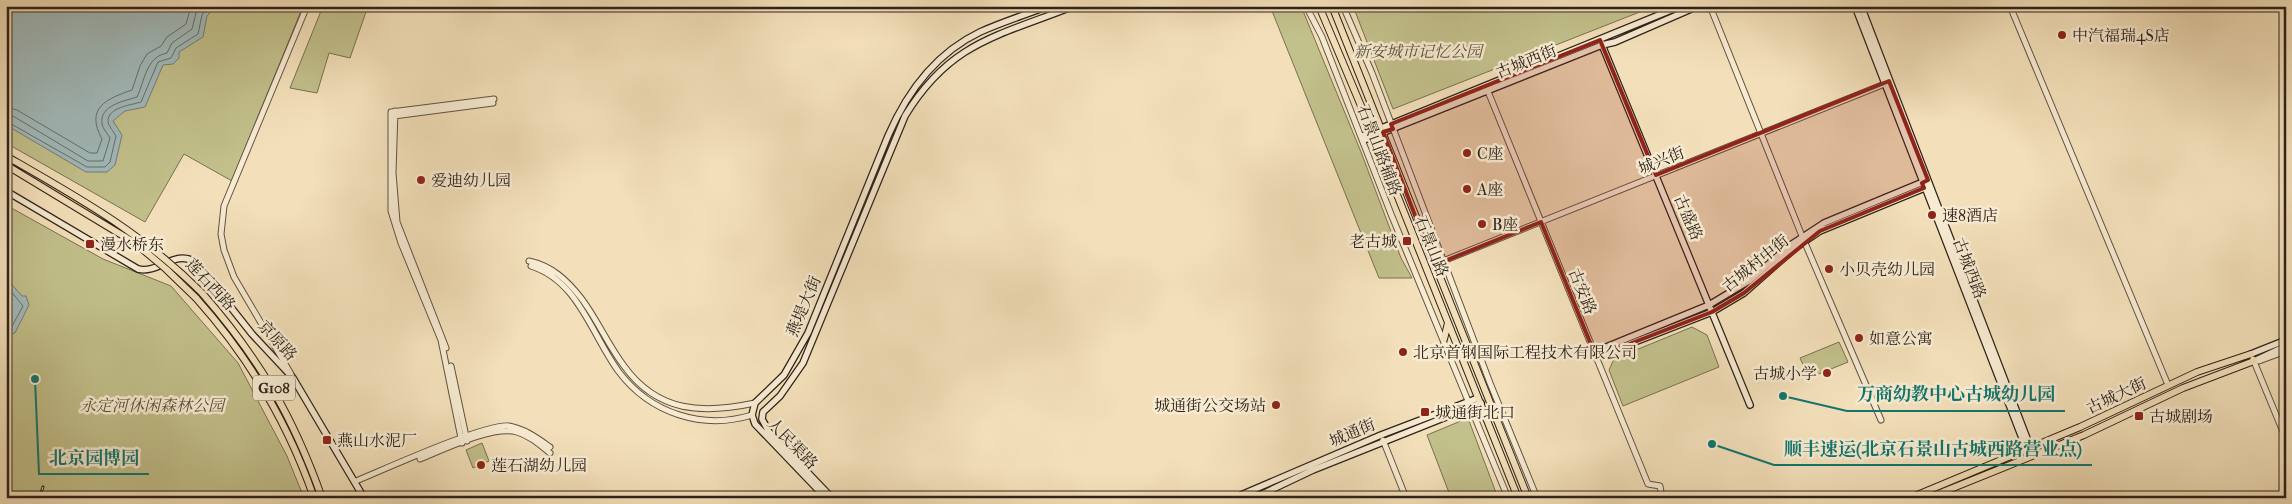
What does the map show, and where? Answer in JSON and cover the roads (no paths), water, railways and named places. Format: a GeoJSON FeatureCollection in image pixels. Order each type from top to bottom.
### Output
{"type":"FeatureCollection","features":[{"type":"Feature","properties":{"kind":"main road","name":"燕堤大街"},"geometry":{"type":"LineString","coordinates":[[754,403],[784,375],[808,333],[888,136],[899,111],[912,89],[931,67],[956,47],[979,33],[1048,6]]}},
{"type":"Feature","properties":{"kind":"main road","name":"燕堤大街"},"geometry":{"type":"LineString","coordinates":[[763,412],[780,396],[803,363],[898,130],[919,92],[939,70],[957,55],[974,45],[1074,6]]}},
{"type":"Feature","properties":{"kind":"main road","name":"石景山路"},"geometry":{"type":"LineString","coordinates":[[1319,6],[1373,134],[1518,498]]}},
{"type":"Feature","properties":{"kind":"main road","name":"石景山路"},"geometry":{"type":"LineString","coordinates":[[1333,6],[1437,273],[1528,498]]}},
{"type":"Feature","properties":{"kind":"main road","name":"古城西街"},"geometry":{"type":"LineString","coordinates":[[1363,138],[1601,42],[1681,6]]}},
{"type":"Feature","properties":{"kind":"main road","name":"古城西街"},"geometry":{"type":"LineString","coordinates":[[1601,42],[1615,42],[1698,6]]}},
{"type":"Feature","properties":{"kind":"main road","name":"古城西路"},"geometry":{"type":"LineString","coordinates":[[1855,6],[1887,82],[2031,455]]}},
{"type":"Feature","properties":{"kind":"main road","name":"古城西路"},"geometry":{"type":"LineString","coordinates":[[1861,6],[1887,82]]}},
{"type":"Feature","properties":{"kind":"main road","name":"古盛路"},"geometry":{"type":"LineString","coordinates":[[1601,42],[1750,405]]}},
{"type":"Feature","properties":{"kind":"main road","name":"莲石西路"},"geometry":{"type":"LineString","coordinates":[[6,156],[98,209],[138,236],[172,263],[202,293],[249,350],[276,392],[298,436],[322,498]]}},
{"type":"Feature","properties":{"kind":"main road","name":"莲石西路"},"geometry":{"type":"LineString","coordinates":[[6,165],[135,243],[196,298],[243,355],[269,397],[291,440],[314,498]]}},
{"type":"Feature","properties":{"kind":"main road","name":"古城村中街"},"geometry":{"type":"LineString","coordinates":[[1595,354],[1709,304],[1749,281],[1803,238],[1926,184]]}},
{"type":"Feature","properties":{"kind":"main road","name":"京原路"},"geometry":{"type":"LineString","coordinates":[[6,191],[138,269],[149,269],[179,258],[190,259],[195,262],[252,334],[293,378],[364,498]]}},
{"type":"Feature","properties":{"kind":"main road","name":"古城村中街"},"geometry":{"type":"LineString","coordinates":[[1595,354],[1712,312],[1760,280],[1803,238]]}},
{"type":"Feature","properties":{"kind":"main road"},"geometry":{"type":"LineString","coordinates":[[1444,339],[1448,323]]}},
{"type":"Feature","properties":{"kind":"main road"},"geometry":{"type":"LineString","coordinates":[[2251,354],[2286,340]]}},
{"type":"Feature","properties":{"kind":"main road"},"geometry":{"type":"LineString","coordinates":[[2254,361],[2286,346]]}},
{"type":"Feature","properties":{"kind":"main road","name":"古城大街"},"geometry":{"type":"LineString","coordinates":[[1910,498],[2080,427],[2197,372],[2251,354]]}},
{"type":"Feature","properties":{"kind":"main road","name":"古城大街"},"geometry":{"type":"LineString","coordinates":[[1928,498],[2084,435],[2183,388],[2254,361]]}},
{"type":"Feature","properties":{"kind":"main road","name":"城通街"},"geometry":{"type":"LineString","coordinates":[[1242,498],[1241,495],[1248,495],[1381,435],[1480,401]]}},
{"type":"Feature","properties":{"kind":"main road","name":"人民渠路"},"geometry":{"type":"LineString","coordinates":[[754,403],[752,414],[755,424],[826,498]]}},
{"type":"Feature","properties":{"kind":"main road","name":"城通街"},"geometry":{"type":"LineString","coordinates":[[1254,498],[1313,470],[1384,443],[1470,404]]}},
{"type":"Feature","properties":{"kind":"main road","name":"人民渠路"},"geometry":{"type":"LineString","coordinates":[[763,412],[762,419],[769,432],[832,498]]}},
{"type":"Feature","properties":{"kind":"street"},"geometry":{"type":"LineString","coordinates":[[293,378],[234,277],[220,234],[224,206],[307,6]]}},
{"type":"Feature","properties":{"kind":"street","name":"石景山路辅路"},"geometry":{"type":"LineString","coordinates":[[1306,6],[1322,37],[1395,222],[1508,498]]}},
{"type":"Feature","properties":{"kind":"street","name":"石景山路辅路"},"geometry":{"type":"LineString","coordinates":[[1343,6],[1372,73],[1428,223],[1537,498]]}},
{"type":"Feature","properties":{"kind":"street"},"geometry":{"type":"LineString","coordinates":[[1710,6],[1803,238],[1881,420]]}},
{"type":"Feature","properties":{"kind":"street"},"geometry":{"type":"LineString","coordinates":[[2010,6],[2168,385]]}},
{"type":"Feature","properties":{"kind":"street","name":"城兴街"},"geometry":{"type":"LineString","coordinates":[[1443,261],[1887,82]]}},
{"type":"Feature","properties":{"kind":"street","name":"古安路"},"geometry":{"type":"LineString","coordinates":[[1487,89],[1648,484],[1660,486],[1662,498]]}},
{"type":"Feature","properties":{"kind":"street"},"geometry":{"type":"LineString","coordinates":[[464,440],[441,340],[401,243],[391,211],[393,114],[493,101]]}},
{"type":"Feature","properties":{"kind":"street"},"geometry":{"type":"LineString","coordinates":[[1428,223],[1437,273]]}},
{"type":"Feature","properties":{"kind":"street"},"geometry":{"type":"LineString","coordinates":[[752,414],[721,421],[691,419],[659,407],[634,388],[620,373],[584,313],[564,286],[551,275],[530,263],[554,271],[570,285],[587,306],[623,365],[638,382],[654,394],[692,408],[722,410],[754,403]]}},
{"type":"Feature","properties":{"kind":"street"},"geometry":{"type":"LineString","coordinates":[[2254,361],[2261,361],[2286,351]]}},
{"type":"Feature","properties":{"kind":"street"},"geometry":{"type":"LineString","coordinates":[[2251,354],[2286,439]]}},
{"type":"Feature","properties":{"kind":"street"},"geometry":{"type":"LineString","coordinates":[[356,482],[464,440],[490,432],[504,430],[528,437],[550,450]]}},
{"type":"Feature","properties":{"kind":"street"},"geometry":{"type":"LineString","coordinates":[[1381,435],[1406,498]]}},
{"type":"Feature","properties":{"kind":"water"},"geometry":{"type":"Polygon","coordinates":[[[8,6],[213,6],[212,11],[207,16],[203,37],[179,52],[179,58],[173,64],[163,65],[145,107],[125,111],[113,121],[122,135],[115,165],[107,172],[86,172],[6,125],[6,8],[8,6]]]}},
{"type":"Feature","properties":{"kind":"water"},"geometry":{"type":"Polygon","coordinates":[[[7,279],[22,296],[26,296],[29,305],[15,333],[6,335],[7,279]]]}},
{"type":"Feature","properties":{"kind":"railway"},"geometry":{"type":"LineString","coordinates":[[39,498],[43,487]]}},
{"type":"Feature","properties":{"kind":"place","name":"中汽福瑞4S店"},"geometry":{"type":"Point","coordinates":[2062,35]}},
{"type":"Feature","properties":{"kind":"place","name":"C座"},"geometry":{"type":"Point","coordinates":[1467,153]}},
{"type":"Feature","properties":{"kind":"place","name":"爱迪幼儿园"},"geometry":{"type":"Point","coordinates":[421,180]}},
{"type":"Feature","properties":{"kind":"place","name":"A座"},"geometry":{"type":"Point","coordinates":[1467,189]}},
{"type":"Feature","properties":{"kind":"place","name":"速8酒店"},"geometry":{"type":"Point","coordinates":[1932,215]}},
{"type":"Feature","properties":{"kind":"place","name":"B座"},"geometry":{"type":"Point","coordinates":[1482,224]}},
{"type":"Feature","properties":{"kind":"place","name":"老古城"},"geometry":{"type":"Point","coordinates":[1407,241]}},
{"type":"Feature","properties":{"kind":"place","name":"漫水桥东"},"geometry":{"type":"Point","coordinates":[90,244]}},
{"type":"Feature","properties":{"kind":"place","name":"小贝壳幼儿园"},"geometry":{"type":"Point","coordinates":[1829,269]}},
{"type":"Feature","properties":{"kind":"place","name":"如意公寓"},"geometry":{"type":"Point","coordinates":[1859,338]}},
{"type":"Feature","properties":{"kind":"place","name":"北京首钢国际工程技术有限公司"},"geometry":{"type":"Point","coordinates":[1403,352]}},
{"type":"Feature","properties":{"kind":"place","name":"古城小学"},"geometry":{"type":"Point","coordinates":[1827,373]}},
{"type":"Feature","properties":{"kind":"place","name":"北京园博园"},"geometry":{"type":"Point","coordinates":[35,379]}},
{"type":"Feature","properties":{"kind":"place","name":"万商幼教中心古城幼儿园"},"geometry":{"type":"Point","coordinates":[1783,396]}},
{"type":"Feature","properties":{"kind":"place","name":"城通街公交场站"},"geometry":{"type":"Point","coordinates":[1276,405]}},
{"type":"Feature","properties":{"kind":"place","name":"城通街北口"},"geometry":{"type":"Point","coordinates":[1425,412]}},
{"type":"Feature","properties":{"kind":"place","name":"古城剧场"},"geometry":{"type":"Point","coordinates":[2139,416]}},
{"type":"Feature","properties":{"kind":"place","name":"燕山水泥厂"},"geometry":{"type":"Point","coordinates":[327,440]}},
{"type":"Feature","properties":{"kind":"place","name":"顺丰速运(北京石景山古城西路营业点)"},"geometry":{"type":"Point","coordinates":[1712,444]}},
{"type":"Feature","properties":{"kind":"place","name":"莲石湖幼儿园"},"geometry":{"type":"Point","coordinates":[481,465]}},
{"type":"Feature","properties":{"kind":"park label","name":"新安城市记忆公园"},"geometry":{"type":"Point","coordinates":[1418,51]}},
{"type":"Feature","properties":{"kind":"park label","name":"永定河休闲森林公园"},"geometry":{"type":"Point","coordinates":[152,405]}}]}
